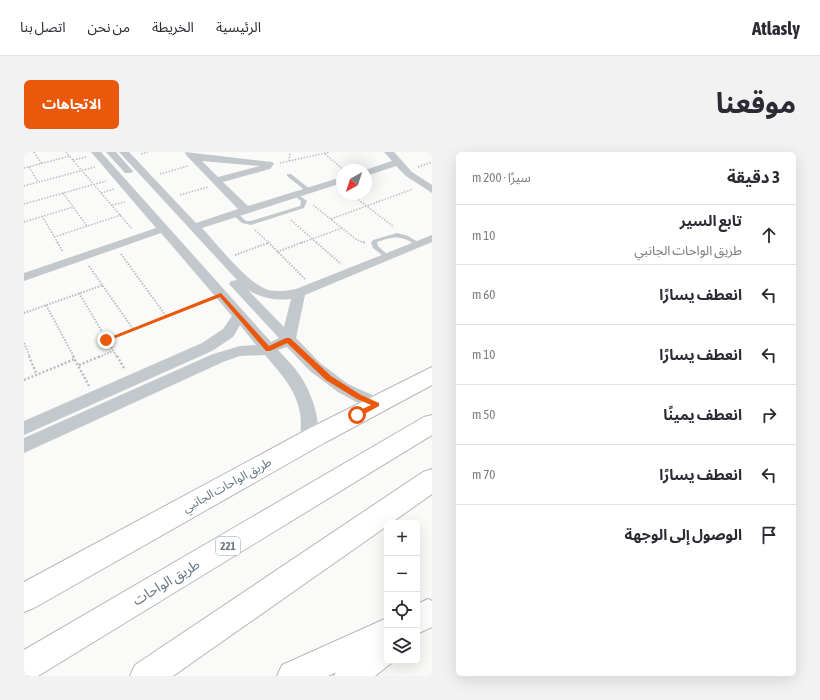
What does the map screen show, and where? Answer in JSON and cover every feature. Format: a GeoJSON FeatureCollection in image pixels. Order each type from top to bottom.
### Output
{"type":"FeatureCollection","features":[{"type":"Feature","properties":{"kind":"main road","name":"طريق الواحات الجانبي"},"geometry":{"type":"LineString","coordinates":[[24,598],[309,440],[432,376]]}},
{"type":"Feature","properties":{"kind":"main road","name":"طريق الواحات"},"geometry":{"type":"LineString","coordinates":[[24,667],[432,424]]}},
{"type":"Feature","properties":{"kind":"main road"},"geometry":{"type":"LineString","coordinates":[[146,676],[432,480]]}},
{"type":"Feature","properties":{"kind":"main road"},"geometry":{"type":"LineString","coordinates":[[293,676],[384,634]]}},
{"type":"Feature","properties":{"kind":"main road"},"geometry":{"type":"LineString","coordinates":[[350,676],[384,648]]}},
{"type":"Feature","properties":{"kind":"street"},"geometry":{"type":"LineString","coordinates":[[96,152],[144,181],[168,199],[253,289],[276,296],[289,296],[299,293],[432,238]]}},
{"type":"Feature","properties":{"kind":"street"},"geometry":{"type":"LineString","coordinates":[[124,152],[144,181],[288,340],[315,367],[343,388],[377,404]]}},
{"type":"Feature","properties":{"kind":"street"},"geometry":{"type":"LineString","coordinates":[[389,152],[409,174],[428,188]]}},
{"type":"Feature","properties":{"kind":"street"},"geometry":{"type":"LineString","coordinates":[[108,158],[118,177],[127,188],[293,377],[305,400],[309,413],[309,440]]}},
{"type":"Feature","properties":{"kind":"street"},"geometry":{"type":"LineString","coordinates":[[193,158],[264,162],[268,163],[269,165]]}},
{"type":"Feature","properties":{"kind":"street"},"geometry":{"type":"LineString","coordinates":[[193,158],[217,182],[240,212]]}},
{"type":"Feature","properties":{"kind":"street"},"geometry":{"type":"LineString","coordinates":[[372,171],[399,162]]}},
{"type":"Feature","properties":{"kind":"street"},"geometry":{"type":"LineString","coordinates":[[217,182],[269,165]]}},
{"type":"Feature","properties":{"kind":"street"},"geometry":{"type":"LineString","coordinates":[[127,188],[144,181]]}},
{"type":"Feature","properties":{"kind":"street"},"geometry":{"type":"LineString","coordinates":[[194,227],[336,182]]}},
{"type":"Feature","properties":{"kind":"street"},"geometry":{"type":"LineString","coordinates":[[24,277],[163,229]]}},
{"type":"Feature","properties":{"kind":"street"},"geometry":{"type":"LineString","coordinates":[[288,340],[299,293]]}},
{"type":"Feature","properties":{"kind":"street"},"geometry":{"type":"LineString","coordinates":[[24,428],[215,343],[232,328],[239,316]]}},
{"type":"Feature","properties":{"kind":"street"},"geometry":{"type":"LineString","coordinates":[[24,446],[218,358],[240,351],[268,349],[288,340]]}},
{"type":"Feature","properties":{"kind":"street"},"geometry":{"type":"LineString","coordinates":[[293,377],[315,367]]}},
{"type":"Feature","properties":{"kind":"lane"},"geometry":{"type":"LineString","coordinates":[[289,175],[308,191]]}},
{"type":"Feature","properties":{"kind":"lane"},"geometry":{"type":"LineString","coordinates":[[240,212],[242,220],[251,223],[302,207],[305,203],[296,194]]}},
{"type":"Feature","properties":{"kind":"lane"},"geometry":{"type":"LineString","coordinates":[[387,257],[375,247],[375,241],[394,234],[406,236],[418,244]]}},
{"type":"Feature","properties":{"kind":"path"},"geometry":{"type":"LineString","coordinates":[[34,152],[42,164]]}},
{"type":"Feature","properties":{"kind":"path"},"geometry":{"type":"LineString","coordinates":[[66,152],[139,237]]}},
{"type":"Feature","properties":{"kind":"path"},"geometry":{"type":"LineString","coordinates":[[289,161],[290,152]]}},
{"type":"Feature","properties":{"kind":"path"},"geometry":{"type":"LineString","coordinates":[[269,165],[330,152]]}},
{"type":"Feature","properties":{"kind":"path"},"geometry":{"type":"LineString","coordinates":[[324,153],[337,164]]}},
{"type":"Feature","properties":{"kind":"path"},"geometry":{"type":"LineString","coordinates":[[24,168],[70,156]]}},
{"type":"Feature","properties":{"kind":"path"},"geometry":{"type":"LineString","coordinates":[[24,186],[82,170],[108,158]]}},
{"type":"Feature","properties":{"kind":"path"},"geometry":{"type":"LineString","coordinates":[[144,181],[193,158]]}},
{"type":"Feature","properties":{"kind":"path"},"geometry":{"type":"LineString","coordinates":[[29,167],[38,183]]}},
{"type":"Feature","properties":{"kind":"path"},"geometry":{"type":"LineString","coordinates":[[24,204],[118,177]]}},
{"type":"Feature","properties":{"kind":"path"},"geometry":{"type":"LineString","coordinates":[[168,199],[217,182]]}},
{"type":"Feature","properties":{"kind":"path"},"geometry":{"type":"LineString","coordinates":[[331,219],[367,206],[428,188]]}},
{"type":"Feature","properties":{"kind":"path"},"geometry":{"type":"LineString","coordinates":[[63,193],[87,226]]}},
{"type":"Feature","properties":{"kind":"path"},"geometry":{"type":"LineString","coordinates":[[359,200],[406,236]]}},
{"type":"Feature","properties":{"kind":"path"},"geometry":{"type":"LineString","coordinates":[[305,203],[313,205],[357,240],[375,247]]}},
{"type":"Feature","properties":{"kind":"path"},"geometry":{"type":"LineString","coordinates":[[24,222],[73,207]]}},
{"type":"Feature","properties":{"kind":"path"},"geometry":{"type":"LineString","coordinates":[[283,213],[350,272]]}},
{"type":"Feature","properties":{"kind":"path"},"geometry":{"type":"LineString","coordinates":[[54,236],[121,215]]}},
{"type":"Feature","properties":{"kind":"path"},"geometry":{"type":"LineString","coordinates":[[42,216],[69,262]]}},
{"type":"Feature","properties":{"kind":"path"},"geometry":{"type":"LineString","coordinates":[[248,223],[314,287]]}},
{"type":"Feature","properties":{"kind":"path"},"geometry":{"type":"LineString","coordinates":[[277,252],[342,228]]}},
{"type":"Feature","properties":{"kind":"path"},"geometry":{"type":"LineString","coordinates":[[224,258],[268,243]]}},
{"type":"Feature","properties":{"kind":"path"},"geometry":{"type":"LineString","coordinates":[[115,246],[166,316]]}},
{"type":"Feature","properties":{"kind":"path"},"geometry":{"type":"LineString","coordinates":[[82,257],[133,329]]}},
{"type":"Feature","properties":{"kind":"path"},"geometry":{"type":"LineString","coordinates":[[24,313],[103,285]]}},
{"type":"Feature","properties":{"kind":"path"},"geometry":{"type":"LineString","coordinates":[[79,293],[132,381]]}},
{"type":"Feature","properties":{"kind":"path"},"geometry":{"type":"LineString","coordinates":[[106,340],[221,295]]}},
{"type":"Feature","properties":{"kind":"path"},"geometry":{"type":"LineString","coordinates":[[46,305],[95,397]]}},
{"type":"Feature","properties":{"kind":"path"},"geometry":{"type":"LineString","coordinates":[[24,343],[36,375]]}},
{"type":"Feature","properties":{"kind":"path"},"geometry":{"type":"LineString","coordinates":[[79,366],[113,351]]}},
{"type":"Feature","properties":{"kind":"path"},"geometry":{"type":"LineString","coordinates":[[24,380],[75,359]]}},
{"type":"Feature","properties":{"kind":"route"},"geometry":{"type":"LineString","coordinates":[[106,340],[221,295],[268,349],[288,340],[328,378],[359,397],[377,404],[357,415]]}}]}
